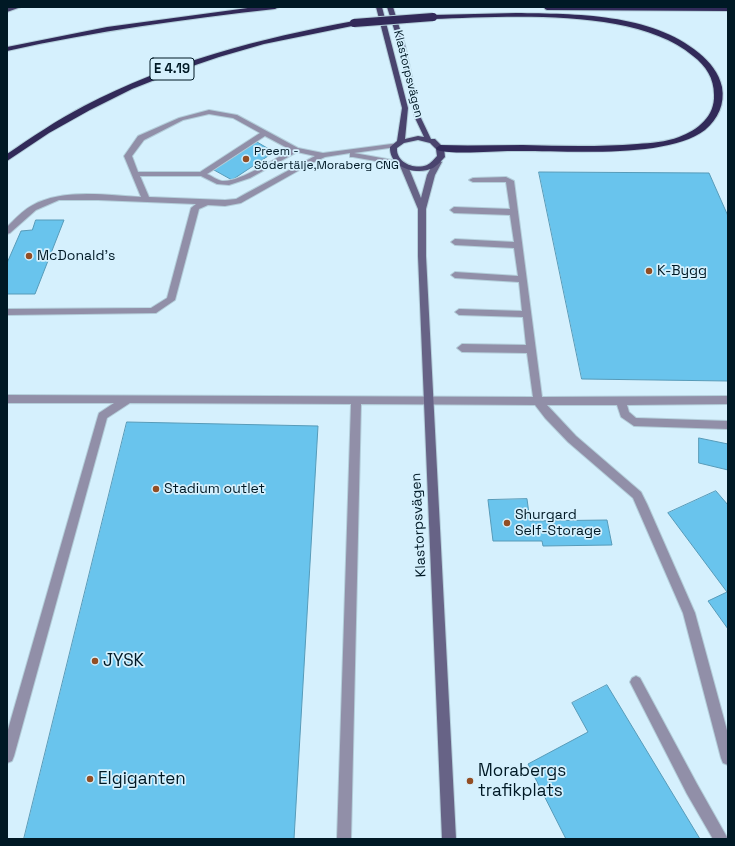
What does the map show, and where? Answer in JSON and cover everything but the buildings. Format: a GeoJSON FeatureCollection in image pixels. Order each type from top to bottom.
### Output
{"type":"FeatureCollection","features":[{"type":"Feature","properties":{"kind":"highway"},"geometry":{"type":"LineString","coordinates":[[7,48],[86,31],[144,22],[275,7]]}},
{"type":"Feature","properties":{"kind":"highway"},"geometry":{"type":"LineString","coordinates":[[433,15],[567,8],[728,9]]}},
{"type":"Feature","properties":{"kind":"highway"},"geometry":{"type":"LineString","coordinates":[[433,15],[496,14],[561,16],[613,21],[642,27],[676,40],[694,52],[708,65],[718,82],[720,98],[716,112],[704,127],[686,138],[664,144],[630,148],[440,148]]}},
{"type":"Feature","properties":{"kind":"highway","name":"E 4.19"},"geometry":{"type":"LineString","coordinates":[[7,158],[53,128],[91,106],[131,86],[170,70],[249,44],[287,35],[354,23],[433,15]]}},
{"type":"Feature","properties":{"kind":"main road","name":"Klastorpsvägen"},"geometry":{"type":"LineString","coordinates":[[379,7],[405,108],[405,120],[398,143]]}},
{"type":"Feature","properties":{"kind":"main road","name":"Klastorpsvägen"},"geometry":{"type":"LineString","coordinates":[[390,7],[402,45],[418,118],[429,141]]}},
{"type":"Feature","properties":{"kind":"main road"},"geometry":{"type":"LineString","coordinates":[[418,138],[429,141],[440,148],[441,158],[438,162],[424,168],[401,164],[394,158],[392,153],[398,143],[418,138]]}},
{"type":"Feature","properties":{"kind":"street","name":"Klastorpsvägen"},"geometry":{"type":"LineString","coordinates":[[438,162],[431,175],[422,209],[422,256],[449,839]]}},
{"type":"Feature","properties":{"kind":"street","name":"Klastorpsvägen"},"geometry":{"type":"LineString","coordinates":[[401,164],[422,209]]}},
{"type":"Feature","properties":{"kind":"lane"},"geometry":{"type":"LineString","coordinates":[[146,199],[128,156],[141,138],[181,119],[209,112],[235,116],[296,150],[323,155],[398,143]]}},
{"type":"Feature","properties":{"kind":"lane"},"geometry":{"type":"LineString","coordinates":[[202,174],[265,133]]}},
{"type":"Feature","properties":{"kind":"lane"},"geometry":{"type":"LineString","coordinates":[[135,174],[202,174],[222,183],[232,182],[242,179],[296,150]]}},
{"type":"Feature","properties":{"kind":"lane"},"geometry":{"type":"LineString","coordinates":[[341,153],[373,157],[401,164]]}},
{"type":"Feature","properties":{"kind":"lane"},"geometry":{"type":"LineString","coordinates":[[7,231],[34,208],[58,198],[146,199],[225,203],[238,201],[309,161],[323,155]]}},
{"type":"Feature","properties":{"kind":"lane"},"geometry":{"type":"LineString","coordinates":[[473,180],[506,179],[510,181],[538,401],[560,428],[637,495],[689,613],[728,758]]}},
{"type":"Feature","properties":{"kind":"lane"},"geometry":{"type":"LineString","coordinates":[[7,312],[153,311],[171,300],[195,208],[207,202]]}},
{"type":"Feature","properties":{"kind":"lane"},"geometry":{"type":"LineString","coordinates":[[454,210],[513,212]]}},
{"type":"Feature","properties":{"kind":"lane"},"geometry":{"type":"LineString","coordinates":[[455,242],[518,245]]}},
{"type":"Feature","properties":{"kind":"lane"},"geometry":{"type":"LineString","coordinates":[[455,275],[522,279]]}},
{"type":"Feature","properties":{"kind":"lane"},"geometry":{"type":"LineString","coordinates":[[459,312],[527,314]]}},
{"type":"Feature","properties":{"kind":"lane"},"geometry":{"type":"LineString","coordinates":[[462,348],[531,349]]}},
{"type":"Feature","properties":{"kind":"lane"},"geometry":{"type":"LineString","coordinates":[[7,399],[538,401],[728,400]]}},
{"type":"Feature","properties":{"kind":"lane"},"geometry":{"type":"LineString","coordinates":[[7,756],[103,416],[127,400]]}},
{"type":"Feature","properties":{"kind":"lane"},"geometry":{"type":"LineString","coordinates":[[344,839],[356,400]]}},
{"type":"Feature","properties":{"kind":"lane"},"geometry":{"type":"LineString","coordinates":[[621,401],[625,414],[634,422],[728,425]]}},
{"type":"Feature","properties":{"kind":"lane"},"geometry":{"type":"LineString","coordinates":[[636,682],[692,789],[721,839]]}},
{"type":"Feature","properties":{"kind":"place","name":"Preem - Södertälje,Moraberg CNG"},"geometry":{"type":"Point","coordinates":[246,159]}},
{"type":"Feature","properties":{"kind":"place","name":"McDonald's"},"geometry":{"type":"Point","coordinates":[29,256]}},
{"type":"Feature","properties":{"kind":"place","name":"K-Bygg"},"geometry":{"type":"Point","coordinates":[649,271]}},
{"type":"Feature","properties":{"kind":"place","name":"Stadium outlet"},"geometry":{"type":"Point","coordinates":[156,489]}},
{"type":"Feature","properties":{"kind":"place","name":"Shurgard Self-Storage"},"geometry":{"type":"Point","coordinates":[507,523]}},
{"type":"Feature","properties":{"kind":"place","name":"JYSK"},"geometry":{"type":"Point","coordinates":[95,661]}},
{"type":"Feature","properties":{"kind":"place","name":"Elgiganten"},"geometry":{"type":"Point","coordinates":[90,779]}},
{"type":"Feature","properties":{"kind":"place","name":"Morabergs trafikplats"},"geometry":{"type":"Point","coordinates":[470,781]}}]}
